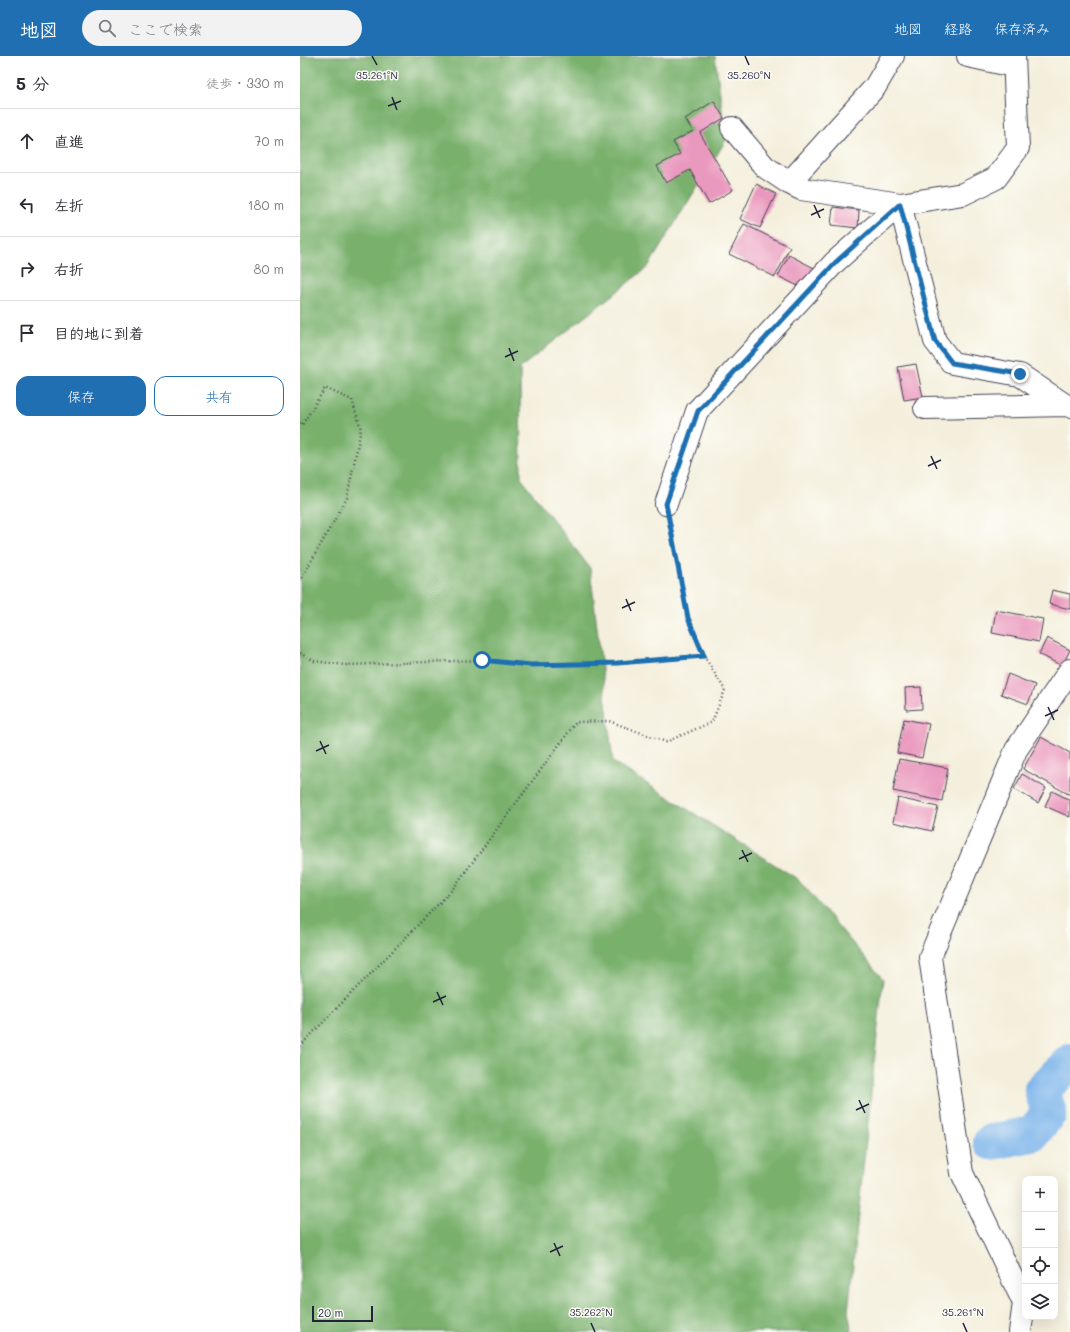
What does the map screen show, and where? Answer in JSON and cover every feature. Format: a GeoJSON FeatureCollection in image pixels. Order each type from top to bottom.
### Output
{"type":"FeatureCollection","features":[{"type":"Feature","properties":{"kind":"street"},"geometry":{"type":"LineString","coordinates":[[788,183],[875,87],[893,56]]}},
{"type":"Feature","properties":{"kind":"street"},"geometry":{"type":"LineString","coordinates":[[732,128],[765,167],[788,183],[801,189],[900,204],[963,194],[996,178],[1018,148],[1014,61],[968,56]]}},
{"type":"Feature","properties":{"kind":"street"},"geometry":{"type":"LineString","coordinates":[[900,204],[935,341],[952,363],[1020,374],[1067,405]]}},
{"type":"Feature","properties":{"kind":"street"},"geometry":{"type":"LineString","coordinates":[[666,504],[698,411],[836,262],[900,204]]}},
{"type":"Feature","properties":{"kind":"street"},"geometry":{"type":"LineString","coordinates":[[925,408],[1067,405]]}},
{"type":"Feature","properties":{"kind":"street"},"geometry":{"type":"LineString","coordinates":[[1020,1332],[1024,1303],[962,1173],[930,957],[1016,750],[1070,670]]}},
{"type":"Feature","properties":{"kind":"path"},"geometry":{"type":"LineString","coordinates":[[300,423],[302,425],[325,388],[352,400],[360,429],[347,498],[300,582]]}},
{"type":"Feature","properties":{"kind":"path"},"geometry":{"type":"LineString","coordinates":[[300,1046],[452,890],[576,722],[609,721],[666,742],[712,722],[725,690],[704,656],[688,618],[666,504]]}},
{"type":"Feature","properties":{"kind":"path"},"geometry":{"type":"LineString","coordinates":[[300,653],[314,661],[345,665],[482,660],[530,665],[593,663],[704,656]]}},
{"type":"Feature","properties":{"kind":"green space"},"geometry":{"type":"Polygon","coordinates":[[[300,56],[715,56],[726,140],[648,267],[520,368],[521,478],[590,568],[613,762],[799,880],[883,979],[848,1312],[852,1332],[300,1332],[300,56]]]}},
{"type":"Feature","properties":{"kind":"building"},"geometry":{"type":"Polygon","coordinates":[[[714,101],[724,118],[700,133],[733,190],[709,204],[690,170],[666,183],[657,166],[680,154],[673,142],[693,131],[685,119],[714,101]]]}},
{"type":"Feature","properties":{"kind":"building"},"geometry":{"type":"Polygon","coordinates":[[[756,184],[776,194],[760,228],[740,219],[756,184]]]}},
{"type":"Feature","properties":{"kind":"building"},"geometry":{"type":"Polygon","coordinates":[[[833,207],[859,210],[858,228],[831,225],[833,207]]]}},
{"type":"Feature","properties":{"kind":"building"},"geometry":{"type":"Polygon","coordinates":[[[744,224],[790,247],[775,277],[729,254],[744,224]]]}},
{"type":"Feature","properties":{"kind":"building"},"geometry":{"type":"Polygon","coordinates":[[[789,255],[814,268],[804,289],[778,276],[789,255]]]}},
{"type":"Feature","properties":{"kind":"building"},"geometry":{"type":"Polygon","coordinates":[[[916,364],[923,397],[904,400],[898,367],[916,364]]]}},
{"type":"Feature","properties":{"kind":"building"},"geometry":{"type":"Polygon","coordinates":[[[1052,590],[1070,594],[1070,609],[1049,604],[1052,590]]]}},
{"type":"Feature","properties":{"kind":"building"},"geometry":{"type":"Polygon","coordinates":[[[996,610],[1043,619],[1039,642],[992,633],[996,610]]]}},
{"type":"Feature","properties":{"kind":"building"},"geometry":{"type":"Polygon","coordinates":[[[1047,638],[1070,650],[1062,666],[1039,654],[1047,638]]]}},
{"type":"Feature","properties":{"kind":"building"},"geometry":{"type":"Polygon","coordinates":[[[1008,674],[1035,685],[1028,704],[1001,694],[1008,674]]]}},
{"type":"Feature","properties":{"kind":"building"},"geometry":{"type":"Polygon","coordinates":[[[921,687],[922,709],[906,710],[905,688],[921,687]]]}},
{"type":"Feature","properties":{"kind":"building"},"geometry":{"type":"Polygon","coordinates":[[[904,719],[929,724],[922,758],[897,753],[904,719]]]}},
{"type":"Feature","properties":{"kind":"building"},"geometry":{"type":"Polygon","coordinates":[[[1041,737],[1070,753],[1070,795],[1023,769],[1041,737]]]}},
{"type":"Feature","properties":{"kind":"building"},"geometry":{"type":"Polygon","coordinates":[[[899,759],[948,768],[942,801],[893,791],[899,759]]]}},
{"type":"Feature","properties":{"kind":"building"},"geometry":{"type":"Polygon","coordinates":[[[1022,774],[1046,788],[1038,803],[1014,789],[1022,774]]]}},
{"type":"Feature","properties":{"kind":"building"},"geometry":{"type":"Polygon","coordinates":[[[1052,791],[1070,800],[1070,817],[1045,806],[1052,791]]]}},
{"type":"Feature","properties":{"kind":"building"},"geometry":{"type":"Polygon","coordinates":[[[898,798],[938,807],[932,831],[893,822],[898,798]]]}},
{"type":"Feature","properties":{"kind":"waterway"},"geometry":{"type":"LineString","coordinates":[[991,1142],[1032,1134],[1049,1113],[1042,1090],[1070,1062]]}},
{"type":"Feature","properties":{"kind":"route"},"geometry":{"type":"LineString","coordinates":[[482,660],[530,665],[617,663],[704,656],[688,618],[666,504],[698,411],[836,262],[900,204],[935,341],[952,363],[1020,374]]}}]}
